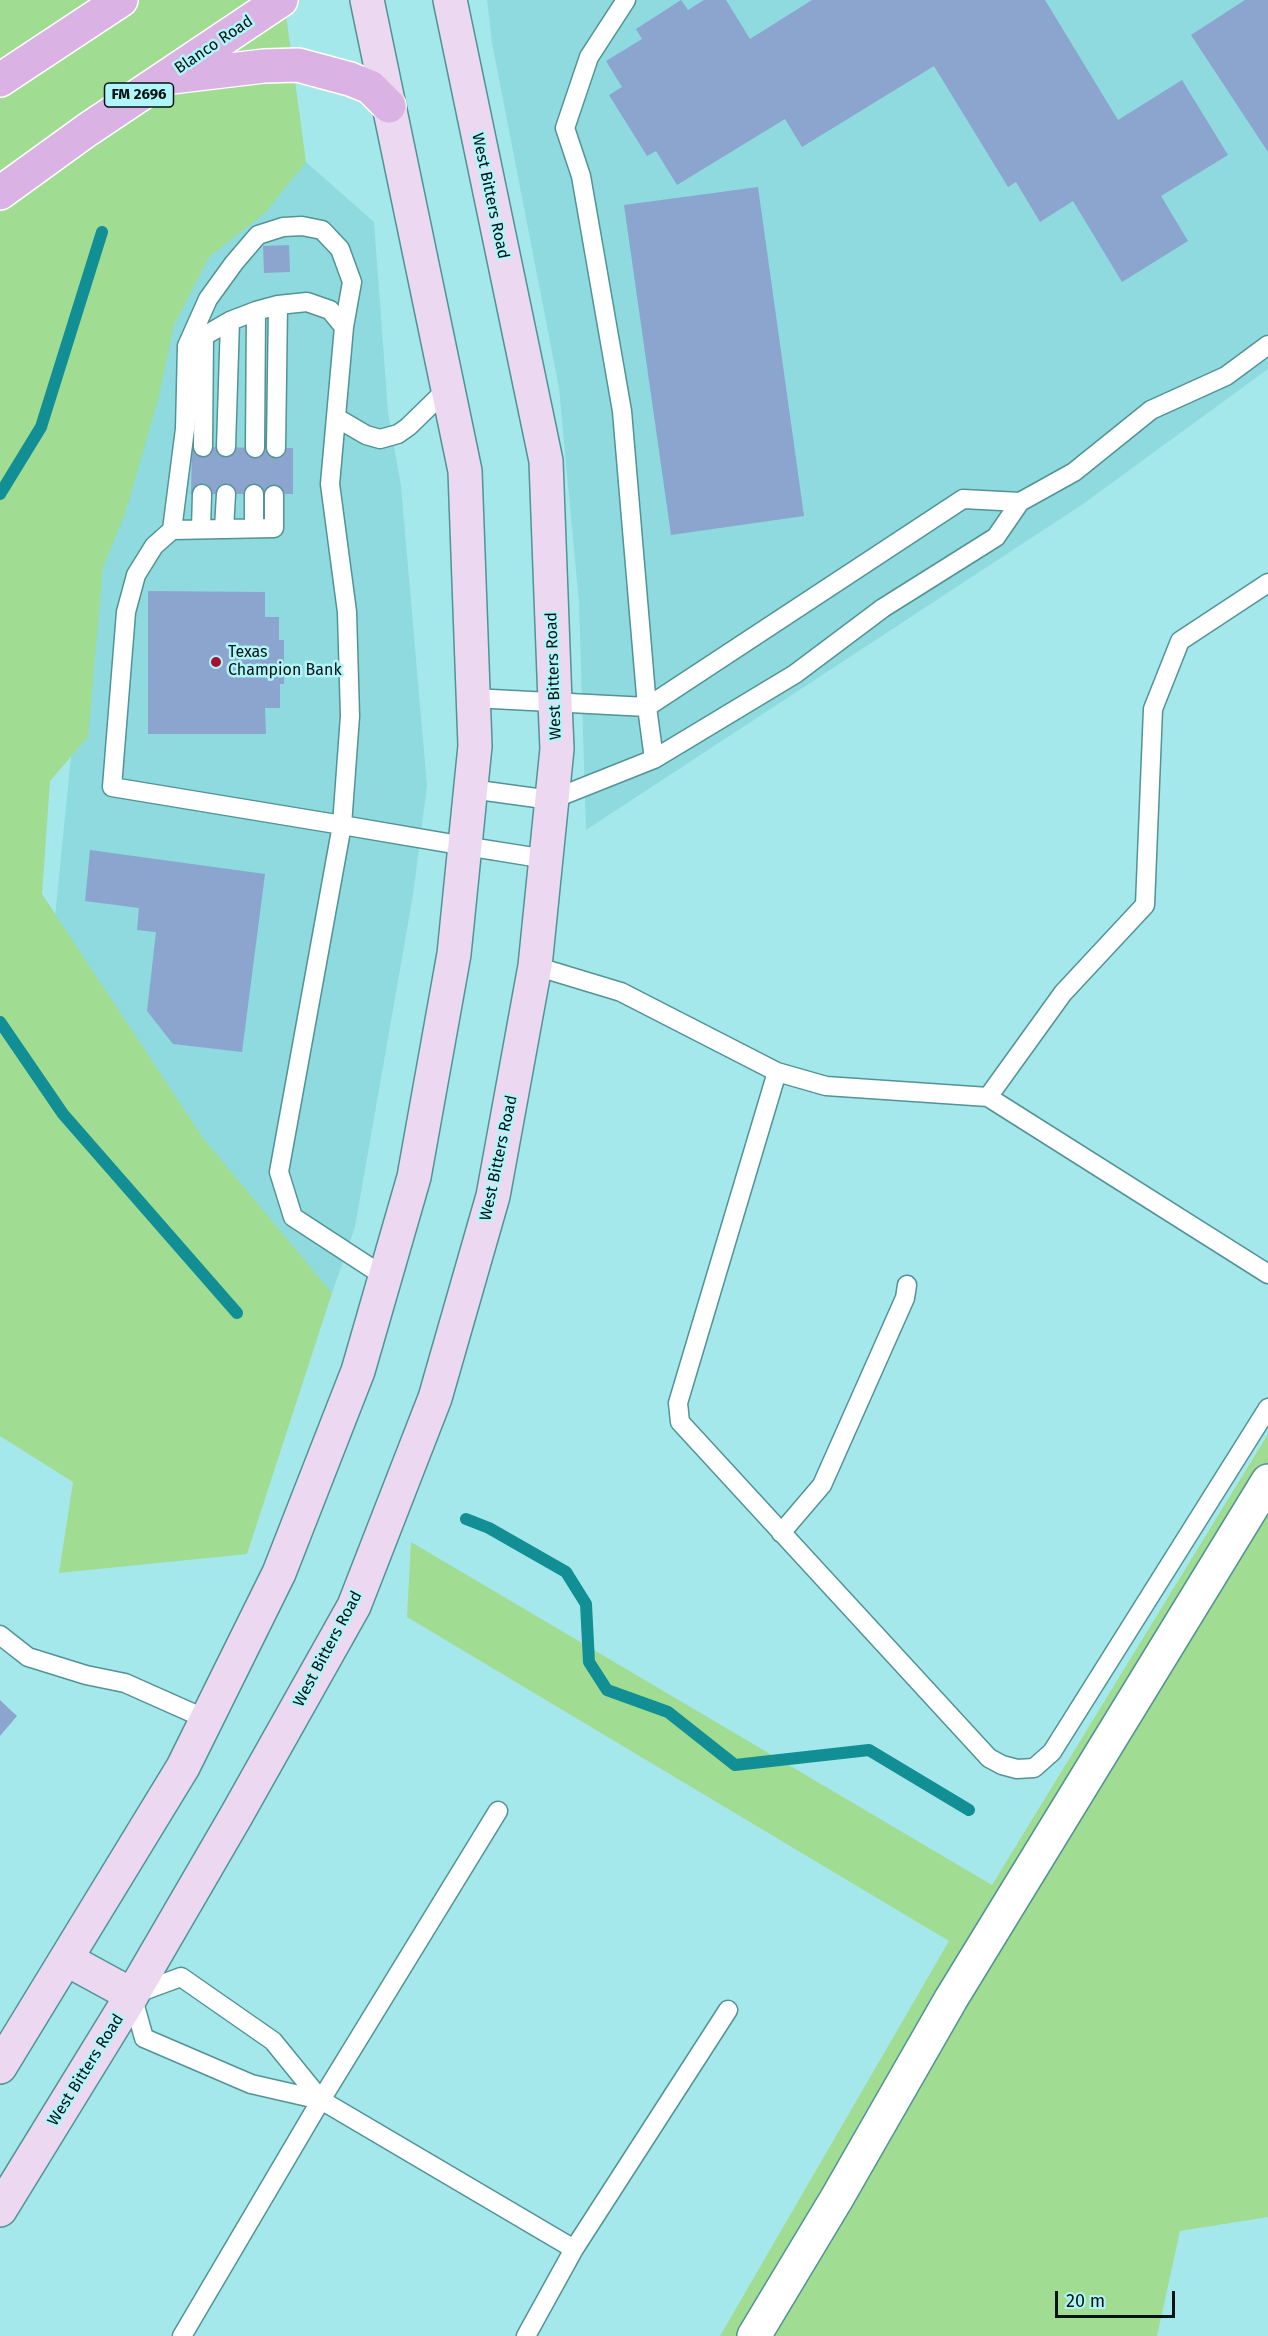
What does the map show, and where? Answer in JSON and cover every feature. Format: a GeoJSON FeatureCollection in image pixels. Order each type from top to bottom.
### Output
{"type":"FeatureCollection","features":[{"type":"Feature","properties":{"kind":"main road"},"geometry":{"type":"LineString","coordinates":[[0,80],[121,0]]}},
{"type":"Feature","properties":{"kind":"main road","name":"Blanco Road"},"geometry":{"type":"LineString","coordinates":[[0,193],[281,0]]}},
{"type":"Feature","properties":{"kind":"main road"},"geometry":{"type":"LineString","coordinates":[[0,2067],[183,1767],[279,1573],[358,1371],[414,1177],[454,954],[475,746],[465,471],[367,0]]}},
{"type":"Feature","properties":{"kind":"main road","name":"West Bitters Road"},"geometry":{"type":"LineString","coordinates":[[0,2210],[132,1995],[236,1816],[358,1595],[435,1398],[493,1196],[535,966],[557,749],[546,461],[450,0]]}},
{"type":"Feature","properties":{"kind":"main road"},"geometry":{"type":"LineString","coordinates":[[165,78],[264,66],[298,65],[350,79],[370,87],[389,106]]}},
{"type":"Feature","properties":{"kind":"main road"},"geometry":{"type":"LineString","coordinates":[[66,1959],[132,1995]]}},
{"type":"Feature","properties":{"kind":"street"},"geometry":{"type":"LineString","coordinates":[[754,2336],[837,2198],[951,1999],[1268,1481]]}},
{"type":"Feature","properties":{"kind":"lane"},"geometry":{"type":"LineString","coordinates":[[626,0],[590,57],[566,128],[581,176],[622,411],[647,706],[654,759]]}},
{"type":"Feature","properties":{"kind":"lane"},"geometry":{"type":"LineString","coordinates":[[172,530],[184,429],[187,346],[208,300],[258,234],[283,227],[302,226],[322,230],[340,249],[352,282],[344,327],[330,484],[346,612],[350,716],[342,825],[279,1172],[293,1218],[385,1277]]}},
{"type":"Feature","properties":{"kind":"lane"},"geometry":{"type":"LineString","coordinates":[[187,346],[230,321],[256,310],[278,305],[308,302],[330,310],[344,327]]}},
{"type":"Feature","properties":{"kind":"lane"},"geometry":{"type":"LineString","coordinates":[[276,448],[278,305]]}},
{"type":"Feature","properties":{"kind":"lane"},"geometry":{"type":"LineString","coordinates":[[255,448],[256,310]]}},
{"type":"Feature","properties":{"kind":"lane"},"geometry":{"type":"LineString","coordinates":[[226,447],[230,321]]}},
{"type":"Feature","properties":{"kind":"lane"},"geometry":{"type":"LineString","coordinates":[[202,447],[204,336]]}},
{"type":"Feature","properties":{"kind":"lane"},"geometry":{"type":"LineString","coordinates":[[471,789],[551,800],[654,759],[795,674],[883,608],[996,537],[1020,502],[1074,472],[1150,410],[1226,376],[1268,345]]}},
{"type":"Feature","properties":{"kind":"lane"},"geometry":{"type":"LineString","coordinates":[[337,418],[380,439],[398,434],[408,427],[448,388]]}},
{"type":"Feature","properties":{"kind":"lane"},"geometry":{"type":"LineString","coordinates":[[201,529],[202,494]]}},
{"type":"Feature","properties":{"kind":"lane"},"geometry":{"type":"LineString","coordinates":[[224,529],[226,494]]}},
{"type":"Feature","properties":{"kind":"lane"},"geometry":{"type":"LineString","coordinates":[[254,494],[254,528]]}},
{"type":"Feature","properties":{"kind":"lane"},"geometry":{"type":"LineString","coordinates":[[274,495],[274,528],[172,530],[154,546],[136,574],[126,612],[112,787],[546,859]]}},
{"type":"Feature","properties":{"kind":"lane"},"geometry":{"type":"LineString","coordinates":[[473,698],[647,706],[963,499],[1020,502]]}},
{"type":"Feature","properties":{"kind":"lane"},"geometry":{"type":"LineString","coordinates":[[988,1097],[1063,993],[1145,905],[1153,710],[1180,641],[1268,583]]}},
{"type":"Feature","properties":{"kind":"lane"},"geometry":{"type":"LineString","coordinates":[[535,966],[621,992],[777,1072],[826,1086],[988,1097],[1268,1274]]}},
{"type":"Feature","properties":{"kind":"lane"},"geometry":{"type":"LineString","coordinates":[[777,1072],[678,1402],[680,1422],[989,1758],[1017,1769],[1034,1768],[1052,1752],[1268,1408]]}},
{"type":"Feature","properties":{"kind":"lane"},"geometry":{"type":"LineString","coordinates":[[781,1533],[822,1485],[905,1298],[907,1285]]}},
{"type":"Feature","properties":{"kind":"lane"},"geometry":{"type":"LineString","coordinates":[[0,1635],[28,1656],[87,1675],[125,1683],[206,1719]]}},
{"type":"Feature","properties":{"kind":"lane"},"geometry":{"type":"LineString","coordinates":[[182,2336],[321,2100],[498,1811]]}},
{"type":"Feature","properties":{"kind":"lane"},"geometry":{"type":"LineString","coordinates":[[321,2100],[273,2041],[181,1977],[132,1995],[144,2038],[250,2084],[321,2100],[574,2249]]}},
{"type":"Feature","properties":{"kind":"lane"},"geometry":{"type":"LineString","coordinates":[[526,2336],[574,2249],[728,2010]]}},
{"type":"Feature","properties":{"kind":"shaded area"},"geometry":{"type":"Polygon","coordinates":[[[487,0],[1268,0],[1268,369],[1083,504],[586,830],[579,603],[559,388],[492,43],[487,0]]]}},
{"type":"Feature","properties":{"kind":"shaded area"},"geometry":{"type":"Polygon","coordinates":[[[306,162],[374,222],[388,412],[401,486],[427,786],[413,895],[355,1227],[332,1293],[48,987],[91,556],[199,215],[306,162]]]}},
{"type":"Feature","properties":{"kind":"green space"},"geometry":{"type":"Polygon","coordinates":[[[0,0],[284,0],[306,162],[265,213],[209,257],[174,325],[159,396],[125,514],[103,567],[88,737],[50,781],[42,894],[203,1138],[332,1293],[247,1554],[59,1573],[73,1482],[0,1436],[0,0]]]}},
{"type":"Feature","properties":{"kind":"green space"},"geometry":{"type":"Polygon","coordinates":[[[1268,1434],[1268,2217],[1180,2231],[1157,2336],[720,2336],[949,1941],[407,1617],[411,1542],[992,1885],[1268,1434]]]}},
{"type":"Feature","properties":{"kind":"building"},"geometry":{"type":"Polygon","coordinates":[[[681,0],[688,10],[704,0],[726,0],[750,39],[812,0],[1045,0],[1118,120],[1182,80],[1228,155],[1161,196],[1188,241],[1122,282],[1073,201],[1040,222],[1016,182],[1008,187],[934,66],[802,147],[785,119],[677,185],[656,151],[647,156],[609,95],[622,87],[606,61],[642,39],[636,29],[681,0]]]}},
{"type":"Feature","properties":{"kind":"building"},"geometry":{"type":"Polygon","coordinates":[[[1245,0],[1268,0],[1268,152],[1191,35],[1245,0]]]}},
{"type":"Feature","properties":{"kind":"building"},"geometry":{"type":"Polygon","coordinates":[[[758,187],[804,516],[671,535],[624,205],[758,187]]]}},
{"type":"Feature","properties":{"kind":"building"},"geometry":{"type":"Polygon","coordinates":[[[289,245],[290,272],[264,273],[263,246],[289,245]]]}},
{"type":"Feature","properties":{"kind":"building"},"geometry":{"type":"Polygon","coordinates":[[[192,447],[293,448],[293,494],[191,494],[192,447]]]}},
{"type":"Feature","properties":{"kind":"building","name":"Texas Champion Bank"},"geometry":{"type":"Polygon","coordinates":[[[148,591],[265,592],[265,617],[279,617],[279,640],[284,640],[284,684],[280,684],[280,708],[265,708],[266,734],[148,734],[148,591]]]}},
{"type":"Feature","properties":{"kind":"building"},"geometry":{"type":"Polygon","coordinates":[[[90,850],[265,874],[242,1052],[173,1044],[147,1011],[156,932],[137,930],[139,908],[85,901],[90,850]]]}},
{"type":"Feature","properties":{"kind":"building"},"geometry":{"type":"Polygon","coordinates":[[[0,1700],[17,1716],[0,1736],[0,1700]]]}},
{"type":"Feature","properties":{"kind":"waterway"},"geometry":{"type":"LineString","coordinates":[[0,494],[41,427],[102,232]]}},
{"type":"Feature","properties":{"kind":"waterway"},"geometry":{"type":"LineString","coordinates":[[0,1022],[63,1114],[237,1313]]}},
{"type":"Feature","properties":{"kind":"waterway"},"geometry":{"type":"LineString","coordinates":[[466,1519],[489,1528],[566,1572],[586,1604],[589,1662],[607,1690],[668,1712],[735,1765],[869,1750],[969,1810]]}},
{"type":"Feature","properties":{"kind":"place","name":"Texas Champion Bank"},"geometry":{"type":"Point","coordinates":[216,662]}}]}
